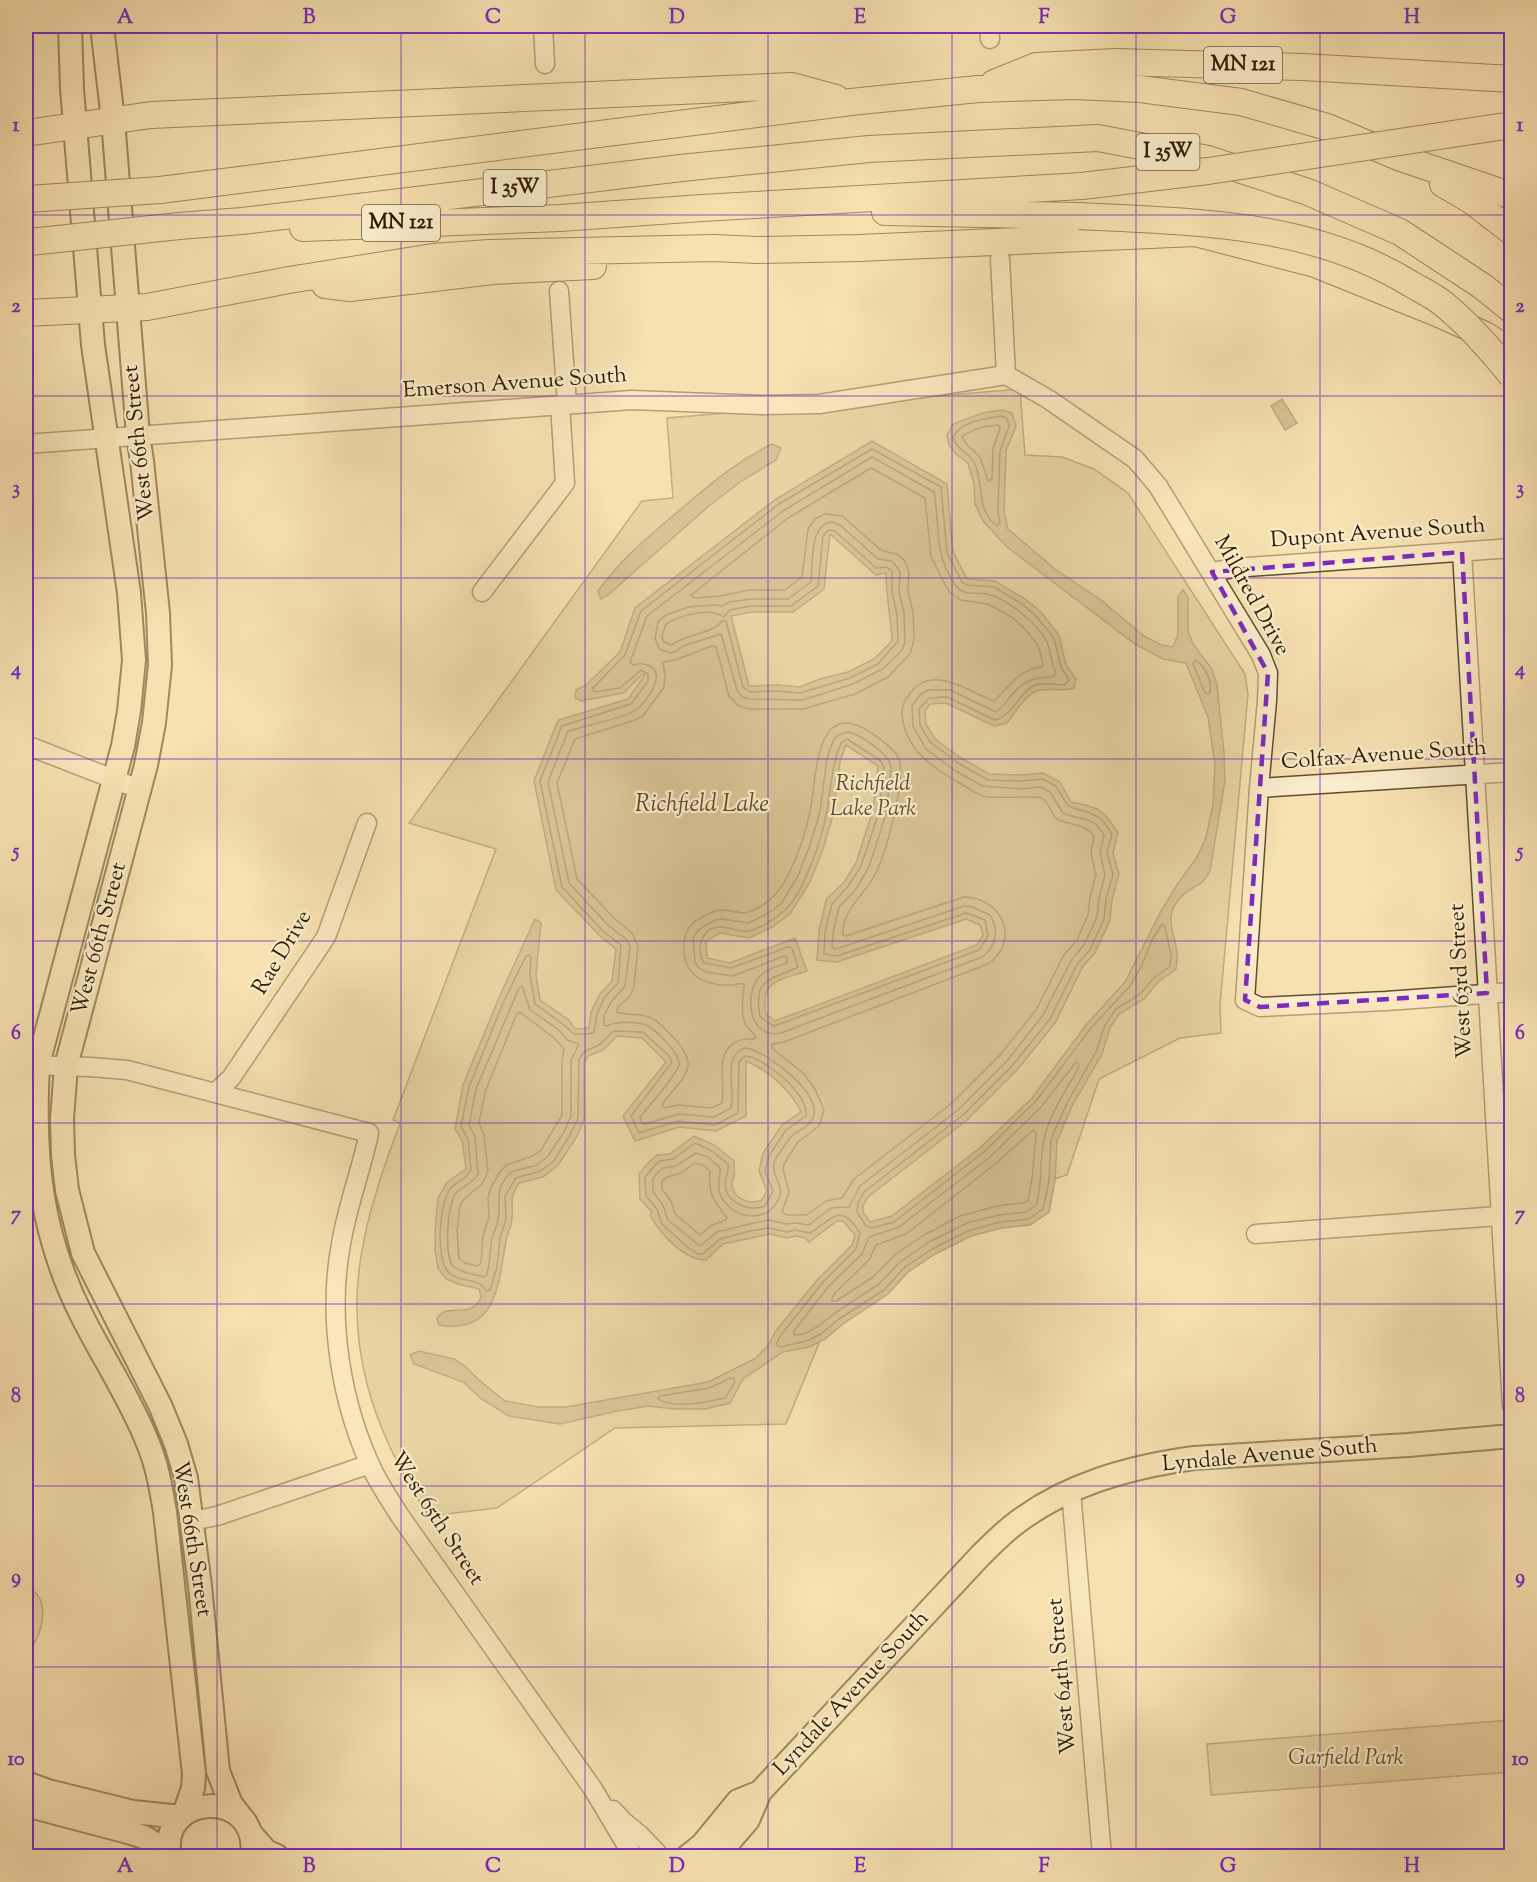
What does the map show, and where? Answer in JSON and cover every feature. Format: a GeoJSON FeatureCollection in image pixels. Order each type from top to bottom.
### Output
{"type":"FeatureCollection","features":[{"type":"Feature","properties":{"kind":"highway"},"geometry":{"type":"LineString","coordinates":[[1303,67],[1448,66],[1512,61]]}},
{"type":"Feature","properties":{"kind":"highway","name":"MN 121"},"geometry":{"type":"LineString","coordinates":[[978,89],[1036,66],[1115,62],[1303,67],[1512,79]]}},
{"type":"Feature","properties":{"kind":"highway"},"geometry":{"type":"LineString","coordinates":[[26,133],[151,115],[792,86],[851,102]]}},
{"type":"Feature","properties":{"kind":"highway","name":"I 35W"},"geometry":{"type":"LineString","coordinates":[[27,200],[160,190],[851,102],[978,89],[1075,86],[1140,89],[1241,102],[1327,127],[1401,158],[1472,201],[1512,232]]}},
{"type":"Feature","properties":{"kind":"highway","name":"MN 121"},"geometry":{"type":"LineString","coordinates":[[242,221],[294,229],[332,228],[560,218],[1082,186],[1208,171],[1512,125]]}},
{"type":"Feature","properties":{"kind":"highway","name":"I 35W"},"geometry":{"type":"LineString","coordinates":[[28,242],[242,221],[846,151],[1098,138],[1208,159],[1308,192],[1400,232],[1482,286],[1512,310]]}},
{"type":"Feature","properties":{"kind":"highway"},"geometry":{"type":"LineString","coordinates":[[1401,158],[1512,196]]}},
{"type":"Feature","properties":{"kind":"highway"},"geometry":{"type":"LineString","coordinates":[[702,208],[1079,216],[1209,223],[1303,238],[1382,266],[1445,304],[1494,353],[1512,376]]}},
{"type":"Feature","properties":{"kind":"highway"},"geometry":{"type":"LineString","coordinates":[[26,313],[147,307],[289,280],[350,288],[493,271],[715,257],[757,250],[1195,233],[1334,271],[1439,314],[1485,335],[1512,352]]}},
{"type":"Feature","properties":{"kind":"main road","name":"West 66th Street"},"geometry":{"type":"LineString","coordinates":[[70,26],[72,89],[93,345],[129,592],[134,660],[123,746],[32,1065],[38,1166],[49,1230],[82,1315],[147,1441],[159,1476],[194,1774],[193,1788],[170,1838],[169,1855]]}},
{"type":"Feature","properties":{"kind":"main road","name":"West 66th Street"},"geometry":{"type":"LineString","coordinates":[[102,26],[113,120],[138,435],[158,613],[160,665],[154,723],[146,765],[66,1066],[62,1107],[63,1155],[67,1190],[83,1253],[160,1405],[186,1478],[200,1586],[218,1770],[231,1804],[250,1838]]}},
{"type":"Feature","properties":{"kind":"main road","name":"Lyndale Avenue South"},"geometry":{"type":"LineString","coordinates":[[717,1857],[748,1820],[760,1792],[980,1556],[1011,1527],[1071,1491],[1121,1473],[1194,1458],[1408,1445],[1512,1436]]}},
{"type":"Feature","properties":{"kind":"main road"},"geometry":{"type":"LineString","coordinates":[[26,1789],[48,1791],[133,1812],[182,1816],[196,1808],[210,1805],[224,1807],[236,1813],[250,1838],[277,1857]]}},
{"type":"Feature","properties":{"kind":"main road"},"geometry":{"type":"LineString","coordinates":[[26,1789],[86,1820],[144,1837],[169,1855]]}},
{"type":"Feature","properties":{"kind":"main road","name":"Lyndale Avenue South"},"geometry":{"type":"LineString","coordinates":[[688,1857],[702,1845],[738,1801],[760,1792]]}},
{"type":"Feature","properties":{"kind":"street"},"geometry":{"type":"LineString","coordinates":[[543,26],[545,64]]}},
{"type":"Feature","properties":{"kind":"street"},"geometry":{"type":"LineString","coordinates":[[1000,259],[1006,375]]}},
{"type":"Feature","properties":{"kind":"street"},"geometry":{"type":"LineString","coordinates":[[482,592],[565,483],[559,291]]}},
{"type":"Feature","properties":{"kind":"street","name":"Emerson Avenue South"},"geometry":{"type":"LineString","coordinates":[[26,444],[632,400],[762,405],[819,404],[1006,375]]}},
{"type":"Feature","properties":{"kind":"street","name":"Mildred Drive"},"geometry":{"type":"LineString","coordinates":[[1006,375],[1048,399],[1135,459],[1158,486],[1261,655],[1268,673],[1245,1000],[1260,1007],[1487,993]]}},
{"type":"Feature","properties":{"kind":"street","name":"Dupont Avenue South"},"geometry":{"type":"LineString","coordinates":[[1212,573],[1234,568],[1512,548]]}},
{"type":"Feature","properties":{"kind":"street","name":"West 63rd Street"},"geometry":{"type":"LineString","coordinates":[[1462,552],[1487,993],[1506,1215],[1512,1406]]}},
{"type":"Feature","properties":{"kind":"street"},"geometry":{"type":"LineString","coordinates":[[26,745],[139,789]]}},
{"type":"Feature","properties":{"kind":"street","name":"Colfax Avenue South"},"geometry":{"type":"LineString","coordinates":[[1259,788],[1512,772]]}},
{"type":"Feature","properties":{"kind":"street","name":"Rae Drive"},"geometry":{"type":"LineString","coordinates":[[215,1093],[231,1078],[326,937],[367,824]]}},
{"type":"Feature","properties":{"kind":"street"},"geometry":{"type":"LineString","coordinates":[[1487,993],[1512,992]]}},
{"type":"Feature","properties":{"kind":"street"},"geometry":{"type":"LineString","coordinates":[[32,1065],[127,1070],[215,1093]]}},
{"type":"Feature","properties":{"kind":"street","name":"West 65th Street"},"geometry":{"type":"LineString","coordinates":[[215,1093],[369,1133],[340,1246],[337,1272],[337,1340],[345,1387],[358,1432],[370,1464],[400,1516],[593,1789],[633,1857]]}},
{"type":"Feature","properties":{"kind":"street"},"geometry":{"type":"LineString","coordinates":[[1256,1234],[1506,1215]]}},
{"type":"Feature","properties":{"kind":"street"},"geometry":{"type":"LineString","coordinates":[[192,1521],[218,1516],[370,1464]]}},
{"type":"Feature","properties":{"kind":"street","name":"West 64th Street"},"geometry":{"type":"LineString","coordinates":[[1071,1491],[1102,1857]]}},
{"type":"Feature","properties":{"kind":"street","name":"West 65th Street"},"geometry":{"type":"LineString","coordinates":[[593,1789],[660,1857]]}},
{"type":"Feature","properties":{"kind":"highlighted area"},"geometry":{"type":"Polygon","coordinates":[[[1462,552],[1487,993],[1260,1007],[1245,1000],[1268,673],[1212,572],[1462,552]]]}},
{"type":"Feature","properties":{"kind":"green space","name":"Richfield Lake Park"},"geometry":{"type":"Polygon","coordinates":[[[1020,389],[1025,455],[1062,457],[1094,469],[1128,493],[1245,674],[1248,694],[1220,1005],[1221,1033],[1180,1038],[1099,1079],[1067,1175],[861,1241],[786,1424],[615,1428],[497,1508],[429,1516],[392,1452],[367,1385],[360,1350],[357,1314],[358,1278],[371,1210],[400,1123],[393,1120],[496,849],[409,823],[642,501],[673,498],[667,418],[1020,389]]]}},
{"type":"Feature","properties":{"kind":"green space"},"geometry":{"type":"Polygon","coordinates":[[[26,1587],[34,1591],[42,1604],[42,1620],[34,1644],[26,1642],[26,1587]]]}},
{"type":"Feature","properties":{"kind":"green space","name":"Garfield Park"},"geometry":{"type":"Polygon","coordinates":[[[1511,1720],[1511,1772],[1211,1795],[1207,1744],[1511,1720]]]}},
{"type":"Feature","properties":{"kind":"water"},"geometry":{"type":"Polygon","coordinates":[[[1282,399],[1297,423],[1285,430],[1271,406],[1282,399]]]}},
{"type":"Feature","properties":{"kind":"water","name":"Richfield Lake"},"geometry":{"type":"Polygon","coordinates":[[[1002,410],[1012,413],[1016,426],[1006,451],[1004,512],[1008,529],[1055,569],[1101,600],[1144,636],[1161,645],[1173,647],[1178,634],[1178,596],[1183,590],[1188,597],[1188,631],[1193,644],[1212,669],[1217,685],[1225,780],[1210,871],[1201,883],[1182,896],[1172,911],[1171,925],[1176,947],[1176,969],[1158,982],[1144,999],[1119,1014],[1110,1028],[1102,1054],[1072,1106],[1057,1141],[1055,1181],[1049,1212],[1030,1225],[1002,1228],[971,1236],[935,1254],[908,1272],[888,1294],[825,1339],[809,1347],[783,1352],[743,1379],[730,1403],[705,1409],[648,1406],[560,1424],[509,1416],[480,1398],[463,1382],[414,1364],[410,1355],[419,1351],[454,1359],[505,1401],[539,1407],[566,1407],[708,1382],[756,1358],[818,1279],[852,1245],[855,1235],[843,1221],[837,1221],[809,1242],[805,1238],[795,1236],[787,1238],[770,1234],[723,1244],[706,1260],[689,1256],[681,1251],[660,1230],[650,1215],[652,1212],[640,1199],[639,1174],[647,1164],[657,1155],[670,1154],[694,1136],[714,1145],[734,1161],[732,1185],[739,1198],[753,1202],[762,1200],[767,1191],[759,1171],[763,1153],[782,1125],[801,1112],[778,1082],[763,1070],[746,1061],[746,1116],[716,1131],[679,1127],[635,1141],[623,1116],[666,1062],[642,1038],[617,1036],[603,1050],[588,1056],[584,1062],[584,1120],[576,1138],[558,1165],[543,1177],[519,1183],[512,1197],[511,1224],[492,1302],[484,1314],[473,1322],[458,1326],[439,1325],[437,1319],[441,1314],[446,1311],[471,1308],[481,1297],[479,1289],[446,1279],[438,1268],[435,1230],[438,1198],[447,1182],[466,1169],[462,1140],[455,1129],[463,1085],[535,919],[541,923],[536,975],[540,1000],[569,1020],[575,1029],[589,1028],[591,1012],[600,994],[612,981],[616,949],[599,935],[556,890],[534,781],[558,720],[628,699],[645,675],[643,674],[623,693],[581,701],[575,698],[576,690],[586,685],[620,652],[635,608],[776,499],[872,441],[947,484],[953,551],[967,579],[995,581],[1025,599],[1041,612],[1059,635],[1066,665],[1076,679],[1074,688],[1045,690],[1031,694],[1007,723],[994,726],[946,703],[930,704],[925,711],[926,724],[935,739],[961,758],[989,774],[1043,773],[1060,782],[1071,802],[1094,808],[1104,814],[1118,833],[1113,853],[1119,874],[1112,900],[1110,920],[1095,953],[1083,966],[1055,1023],[1017,1070],[967,1120],[868,1197],[863,1205],[863,1212],[870,1222],[892,1216],[981,1147],[1032,1098],[1086,1025],[1125,982],[1161,911],[1197,857],[1206,837],[1213,805],[1215,765],[1208,717],[1186,663],[1163,659],[1135,644],[1007,547],[983,521],[975,504],[974,484],[968,463],[949,445],[947,435],[953,424],[983,413],[1002,410]],[[830,534],[824,589],[793,612],[751,612],[731,616],[749,686],[799,687],[848,672],[874,659],[892,641],[886,573],[876,575],[830,534]],[[846,745],[840,761],[833,815],[823,849],[810,882],[790,914],[772,927],[749,938],[720,933],[706,941],[707,958],[730,963],[795,938],[807,971],[780,980],[769,988],[766,994],[766,1014],[775,1021],[977,945],[983,935],[980,925],[966,919],[837,962],[817,960],[819,931],[826,900],[845,881],[856,863],[873,810],[878,766],[846,745]]]}},
{"type":"Feature","properties":{"kind":"water"},"geometry":{"type":"Polygon","coordinates":[[[772,444],[781,448],[776,460],[743,480],[710,505],[601,599],[598,591],[622,562],[640,545],[718,478],[743,460],[772,444]]]}}]}
